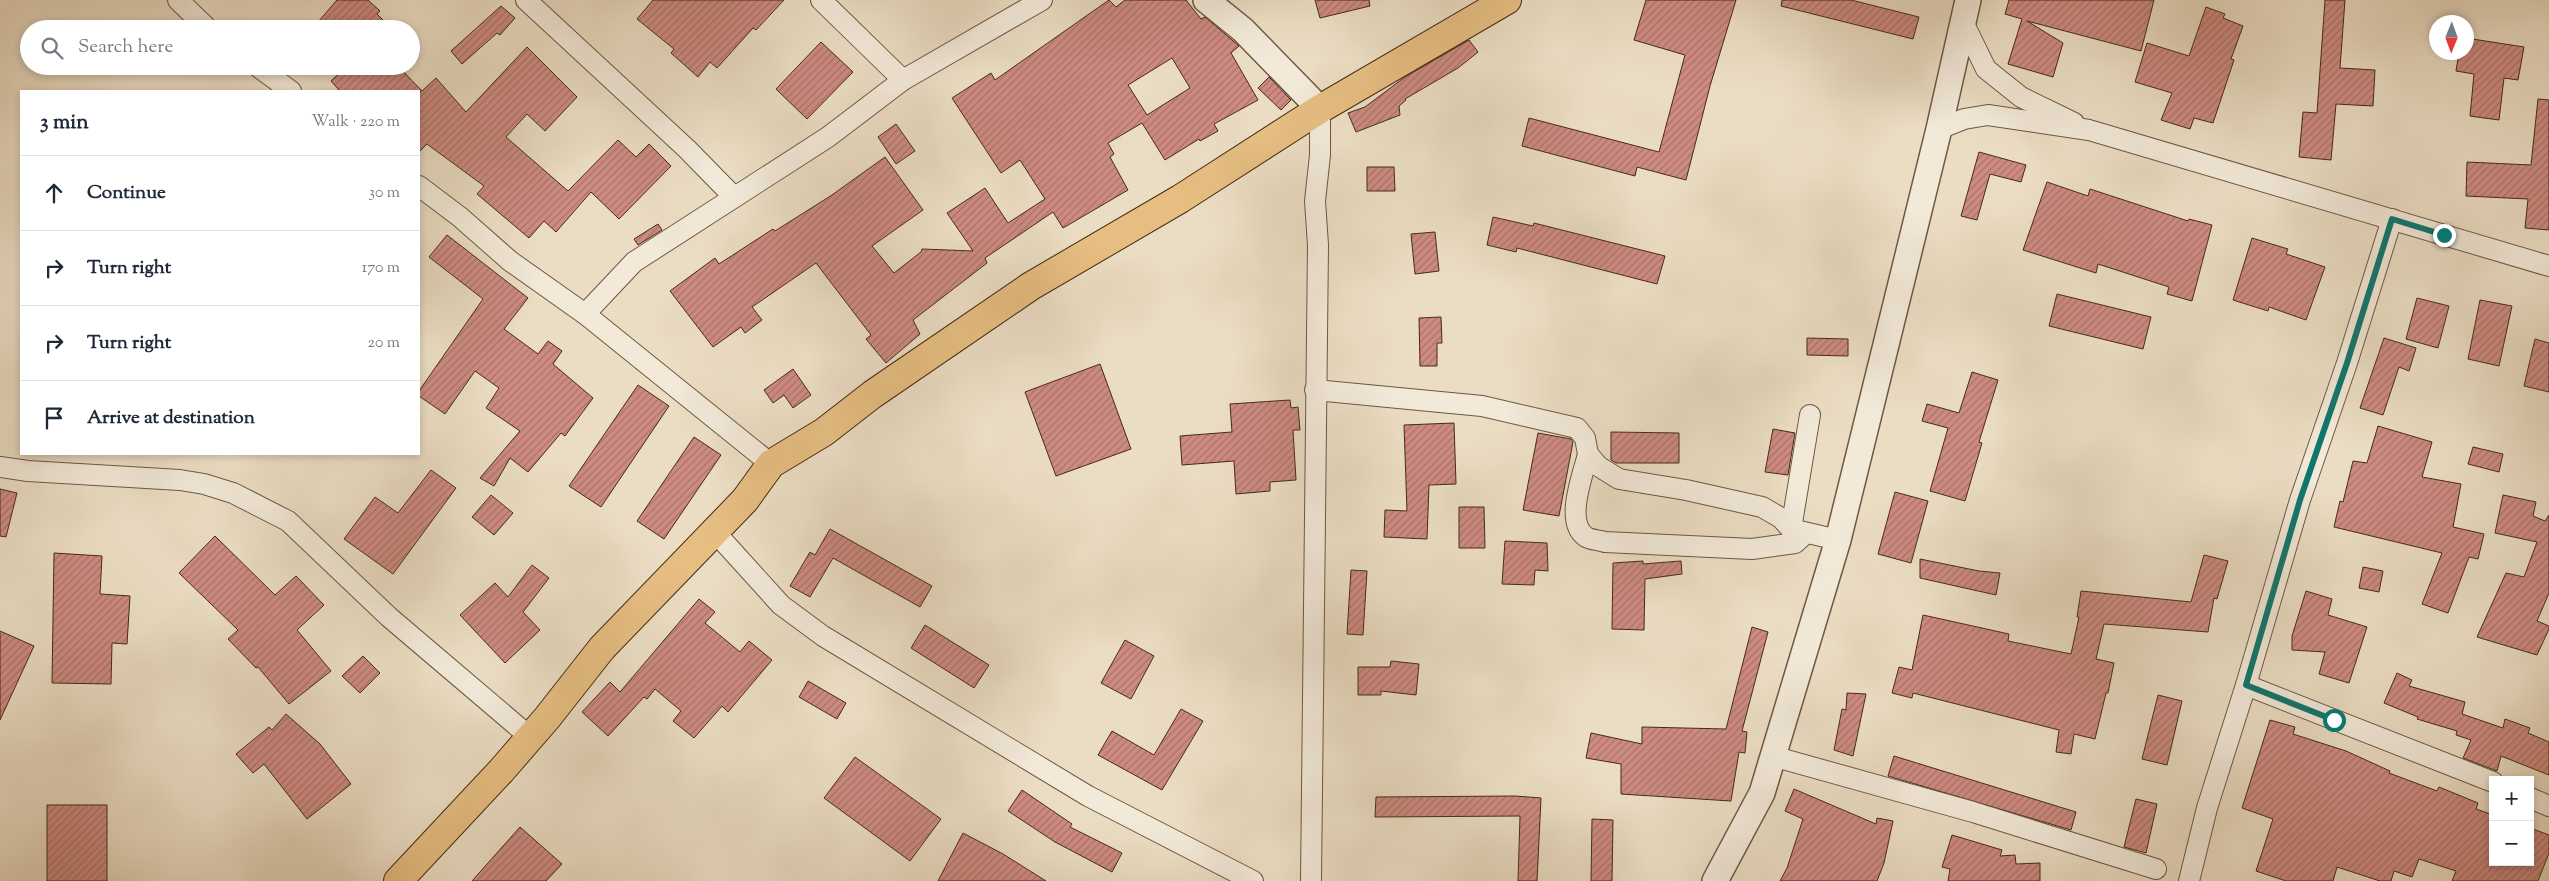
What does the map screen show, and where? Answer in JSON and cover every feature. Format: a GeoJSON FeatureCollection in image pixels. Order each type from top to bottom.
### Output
{"type":"FeatureCollection","features":[{"type":"Feature","properties":{"kind":"main road"},"geometry":{"type":"LineString","coordinates":[[398,881],[530,737],[602,648],[745,500],[771,464],[824,432],[873,394],[1031,286],[1180,199],[1320,109],[1507,0]]}},
{"type":"Feature","properties":{"kind":"street"},"geometry":{"type":"LineString","coordinates":[[178,0],[199,20]]}},
{"type":"Feature","properties":{"kind":"street"},"geometry":{"type":"LineString","coordinates":[[526,0],[680,142],[733,196]]}},
{"type":"Feature","properties":{"kind":"street"},"geometry":{"type":"LineString","coordinates":[[822,0],[903,80]]}},
{"type":"Feature","properties":{"kind":"street"},"geometry":{"type":"LineString","coordinates":[[585,314],[634,262],[733,196],[828,137],[903,80],[1042,0]]}},
{"type":"Feature","properties":{"kind":"street"},"geometry":{"type":"LineString","coordinates":[[1206,0],[1243,30],[1320,109],[1320,155],[1315,201],[1318,245],[1311,881]]}},
{"type":"Feature","properties":{"kind":"street"},"geometry":{"type":"LineString","coordinates":[[1715,881],[1762,793],[1838,540],[1939,129],[1965,11]]}},
{"type":"Feature","properties":{"kind":"street"},"geometry":{"type":"LineString","coordinates":[[1965,11],[1986,69],[2021,97],[2089,130]]}},
{"type":"Feature","properties":{"kind":"street"},"geometry":{"type":"LineString","coordinates":[[269,75],[290,90]]}},
{"type":"Feature","properties":{"kind":"street"},"geometry":{"type":"LineString","coordinates":[[1939,129],[1964,119],[1988,115],[2089,130],[2549,266]]}},
{"type":"Feature","properties":{"kind":"street"},"geometry":{"type":"LineString","coordinates":[[420,187],[460,217],[510,261],[585,314],[771,464]]}},
{"type":"Feature","properties":{"kind":"street"},"geometry":{"type":"LineString","coordinates":[[2189,881],[2207,808],[2246,685],[2300,500],[2347,363],[2392,219]]}},
{"type":"Feature","properties":{"kind":"street"},"geometry":{"type":"LineString","coordinates":[[1315,390],[1482,406],[1577,428],[1585,438],[1588,454],[1575,515],[1575,524],[1579,531],[1587,538],[1605,542],[1752,549],[1795,543],[1798,531],[1810,415]]}},
{"type":"Feature","properties":{"kind":"street"},"geometry":{"type":"LineString","coordinates":[[1588,454],[1598,466],[1618,479],[1686,490],[1762,507],[1798,531],[1838,540]]}},
{"type":"Feature","properties":{"kind":"street"},"geometry":{"type":"LineString","coordinates":[[0,467],[28,471],[180,480],[223,490],[260,505],[288,522],[389,617],[530,737]]}},
{"type":"Feature","properties":{"kind":"street"},"geometry":{"type":"LineString","coordinates":[[714,530],[781,605],[823,636],[1088,796],[1253,881]]}},
{"type":"Feature","properties":{"kind":"street"},"geometry":{"type":"LineString","coordinates":[[2246,685],[2489,780]]}},
{"type":"Feature","properties":{"kind":"street"},"geometry":{"type":"LineString","coordinates":[[1772,756],[1973,812],[2156,869]]}},
{"type":"Feature","properties":{"kind":"street"},"geometry":{"type":"LineString","coordinates":[[2534,800],[2549,806]]}},
{"type":"Feature","properties":{"kind":"building"},"geometry":{"type":"Polygon","coordinates":[[[337,0],[368,0],[380,11],[377,14],[383,20],[320,20],[337,0]]]}},
{"type":"Feature","properties":{"kind":"building"},"geometry":{"type":"Polygon","coordinates":[[[653,0],[784,0],[756,30],[753,28],[717,68],[710,62],[698,77],[671,53],[674,49],[637,19],[653,0]]]}},
{"type":"Feature","properties":{"kind":"building"},"geometry":{"type":"Polygon","coordinates":[[[1109,0],[1116,7],[1125,0],[1186,0],[1201,19],[1205,17],[1239,46],[1231,53],[1258,100],[1214,124],[1218,131],[1200,141],[1199,139],[1165,160],[1142,123],[1108,143],[1114,154],[1110,157],[1128,190],[1063,228],[1053,212],[985,258],[987,263],[913,320],[920,334],[886,363],[866,339],[871,335],[816,263],[752,307],[762,320],[745,333],[741,327],[713,347],[670,291],[715,258],[719,264],[773,229],[775,231],[832,195],[885,157],[923,210],[872,246],[894,273],[921,252],[922,249],[973,251],[947,213],[985,188],[1008,223],[1045,199],[1020,160],[1001,173],[952,98],[991,73],[995,80],[1109,0]],[[1172,58],[1128,85],[1147,115],[1190,88],[1172,58]]]}},
{"type":"Feature","properties":{"kind":"building"},"geometry":{"type":"Polygon","coordinates":[[[1315,0],[1369,0],[1370,6],[1320,18],[1315,0]]]}},
{"type":"Feature","properties":{"kind":"building"},"geometry":{"type":"Polygon","coordinates":[[[1646,0],[1736,0],[1710,86],[1686,180],[1637,167],[1635,176],[1522,146],[1529,118],[1659,152],[1685,55],[1634,40],[1646,0]]]}},
{"type":"Feature","properties":{"kind":"building"},"geometry":{"type":"Polygon","coordinates":[[[1782,0],[1851,0],[1919,17],[1913,39],[1781,6],[1782,0]]]}},
{"type":"Feature","properties":{"kind":"building"},"geometry":{"type":"Polygon","coordinates":[[[2009,0],[2154,0],[2141,51],[2027,21],[2063,43],[2053,77],[2008,64],[2022,19],[2005,14],[2009,0]]]}},
{"type":"Feature","properties":{"kind":"building"},"geometry":{"type":"Polygon","coordinates":[[[2325,0],[2345,0],[2340,68],[2375,70],[2373,106],[2336,104],[2331,160],[2299,157],[2303,112],[2317,113],[2325,0]]]}},
{"type":"Feature","properties":{"kind":"building"},"geometry":{"type":"Polygon","coordinates":[[[501,6],[515,18],[500,35],[497,33],[462,64],[451,51],[501,6]]]}},
{"type":"Feature","properties":{"kind":"building"},"geometry":{"type":"Polygon","coordinates":[[[2206,7],[2225,14],[2223,18],[2243,26],[2231,59],[2234,60],[2213,123],[2194,118],[2190,129],[2161,120],[2172,93],[2135,82],[2147,43],[2189,56],[2206,7]]]}},
{"type":"Feature","properties":{"kind":"building"},"geometry":{"type":"Polygon","coordinates":[[[2474,39],[2524,47],[2518,80],[2504,78],[2499,120],[2470,116],[2474,74],[2456,71],[2458,60],[2474,60],[2474,39]]]}},
{"type":"Feature","properties":{"kind":"building"},"geometry":{"type":"Polygon","coordinates":[[[1469,40],[1478,52],[1458,68],[1405,99],[1399,106],[1400,115],[1356,132],[1348,113],[1365,107],[1405,77],[1469,40]]]}},
{"type":"Feature","properties":{"kind":"building"},"geometry":{"type":"Polygon","coordinates":[[[821,42],[853,72],[807,119],[776,89],[821,42]]]}},
{"type":"Feature","properties":{"kind":"building"},"geometry":{"type":"Polygon","coordinates":[[[527,47],[577,97],[545,131],[527,114],[506,137],[568,191],[618,140],[636,157],[649,144],[671,166],[619,219],[591,192],[556,232],[544,221],[529,238],[477,194],[484,186],[427,144],[420,151],[420,90],[339,90],[331,81],[337,75],[407,75],[422,91],[436,78],[466,112],[527,47]]]}},
{"type":"Feature","properties":{"kind":"building"},"geometry":{"type":"Polygon","coordinates":[[[1269,77],[1291,100],[1281,110],[1258,88],[1269,77]]]}},
{"type":"Feature","properties":{"kind":"building"},"geometry":{"type":"Polygon","coordinates":[[[2538,99],[2549,100],[2549,230],[2525,228],[2528,199],[2466,196],[2467,162],[2531,165],[2538,99]]]}},
{"type":"Feature","properties":{"kind":"building"},"geometry":{"type":"Polygon","coordinates":[[[896,124],[915,151],[896,164],[878,137],[896,124]]]}},
{"type":"Feature","properties":{"kind":"building"},"geometry":{"type":"Polygon","coordinates":[[[1979,152],[2026,165],[2021,182],[1990,174],[1977,220],[1961,216],[1979,152]]]}},
{"type":"Feature","properties":{"kind":"building"},"geometry":{"type":"Polygon","coordinates":[[[1367,167],[1394,167],[1395,191],[1367,191],[1367,167]]]}},
{"type":"Feature","properties":{"kind":"building"},"geometry":{"type":"Polygon","coordinates":[[[2047,182],[2088,196],[2090,189],[2188,221],[2189,219],[2212,225],[2192,301],[2167,294],[2169,287],[2098,264],[2096,273],[2023,250],[2047,182]]]}},
{"type":"Feature","properties":{"kind":"building"},"geometry":{"type":"Polygon","coordinates":[[[1493,217],[1533,226],[1534,223],[1665,256],[1657,284],[1517,248],[1516,252],[1487,245],[1493,217]]]}},
{"type":"Feature","properties":{"kind":"building"},"geometry":{"type":"Polygon","coordinates":[[[658,224],[662,230],[638,245],[634,239],[658,224]]]}},
{"type":"Feature","properties":{"kind":"building"},"geometry":{"type":"Polygon","coordinates":[[[1435,232],[1439,271],[1415,274],[1411,234],[1435,232]]]}},
{"type":"Feature","properties":{"kind":"building"},"geometry":{"type":"Polygon","coordinates":[[[447,235],[528,298],[504,329],[538,354],[548,341],[562,351],[553,364],[593,398],[565,436],[561,433],[528,472],[510,458],[494,486],[480,478],[520,431],[486,408],[499,388],[475,371],[445,414],[420,397],[420,390],[483,299],[429,257],[447,235]]]}},
{"type":"Feature","properties":{"kind":"building"},"geometry":{"type":"Polygon","coordinates":[[[2252,238],[2288,249],[2286,254],[2325,267],[2306,320],[2269,307],[2268,311],[2233,300],[2252,238]]]}},
{"type":"Feature","properties":{"kind":"building"},"geometry":{"type":"Polygon","coordinates":[[[2057,294],[2151,317],[2143,349],[2049,326],[2057,294]]]}},
{"type":"Feature","properties":{"kind":"building"},"geometry":{"type":"Polygon","coordinates":[[[2417,298],[2449,306],[2438,348],[2406,339],[2417,298]]]}},
{"type":"Feature","properties":{"kind":"building"},"geometry":{"type":"Polygon","coordinates":[[[2480,300],[2512,306],[2499,366],[2468,359],[2480,300]]]}},
{"type":"Feature","properties":{"kind":"building"},"geometry":{"type":"Polygon","coordinates":[[[1441,317],[1442,343],[1437,343],[1437,366],[1420,366],[1419,318],[1441,317]]]}},
{"type":"Feature","properties":{"kind":"building"},"geometry":{"type":"Polygon","coordinates":[[[1807,338],[1848,339],[1848,356],[1807,355],[1807,338]]]}},
{"type":"Feature","properties":{"kind":"building"},"geometry":{"type":"Polygon","coordinates":[[[2384,338],[2416,348],[2409,371],[2399,367],[2383,415],[2360,408],[2384,338]]]}},
{"type":"Feature","properties":{"kind":"building"},"geometry":{"type":"Polygon","coordinates":[[[2535,339],[2549,343],[2549,392],[2524,386],[2535,339]]]}},
{"type":"Feature","properties":{"kind":"building"},"geometry":{"type":"Polygon","coordinates":[[[1100,364],[1131,449],[1056,476],[1025,392],[1100,364]]]}},
{"type":"Feature","properties":{"kind":"building"},"geometry":{"type":"Polygon","coordinates":[[[793,369],[811,395],[793,408],[784,395],[773,403],[764,390],[793,369]]]}},
{"type":"Feature","properties":{"kind":"building"},"geometry":{"type":"Polygon","coordinates":[[[1972,372],[1998,380],[1979,442],[1982,443],[1965,501],[1930,491],[1948,428],[1922,421],[1927,404],[1959,413],[1972,372]]]}},
{"type":"Feature","properties":{"kind":"building"},"geometry":{"type":"Polygon","coordinates":[[[638,385],[669,406],[601,507],[569,486],[638,385]]]}},
{"type":"Feature","properties":{"kind":"building"},"geometry":{"type":"Polygon","coordinates":[[[1290,400],[1291,408],[1298,407],[1300,430],[1293,430],[1296,480],[1270,482],[1270,491],[1236,494],[1234,461],[1182,465],[1180,436],[1232,432],[1230,404],[1290,400]]]}},
{"type":"Feature","properties":{"kind":"building"},"geometry":{"type":"Polygon","coordinates":[[[1454,423],[1456,484],[1429,485],[1427,539],[1384,537],[1385,510],[1407,511],[1404,425],[1454,423]]]}},
{"type":"Feature","properties":{"kind":"building"},"geometry":{"type":"Polygon","coordinates":[[[2378,426],[2432,442],[2422,477],[2461,484],[2453,527],[2484,534],[2478,559],[2469,557],[2448,613],[2422,604],[2442,553],[2334,527],[2340,501],[2343,502],[2353,461],[2367,463],[2378,426]]]}},
{"type":"Feature","properties":{"kind":"building"},"geometry":{"type":"Polygon","coordinates":[[[1773,429],[1795,433],[1788,475],[1765,472],[1773,429]]]}},
{"type":"Feature","properties":{"kind":"building"},"geometry":{"type":"Polygon","coordinates":[[[1611,432],[1679,433],[1679,463],[1616,463],[1611,460],[1611,432]]]}},
{"type":"Feature","properties":{"kind":"building"},"geometry":{"type":"Polygon","coordinates":[[[1538,433],[1571,439],[1573,442],[1559,516],[1523,510],[1538,433]]]}},
{"type":"Feature","properties":{"kind":"building"},"geometry":{"type":"Polygon","coordinates":[[[694,437],[721,455],[664,539],[637,521],[694,437]]]}},
{"type":"Feature","properties":{"kind":"building"},"geometry":{"type":"Polygon","coordinates":[[[2473,447],[2503,454],[2499,472],[2468,464],[2473,447]]]}},
{"type":"Feature","properties":{"kind":"building"},"geometry":{"type":"Polygon","coordinates":[[[431,470],[456,488],[393,574],[344,539],[375,497],[398,513],[431,470]]]}},
{"type":"Feature","properties":{"kind":"building"},"geometry":{"type":"Polygon","coordinates":[[[0,489],[17,493],[6,537],[0,536],[0,489]]]}},
{"type":"Feature","properties":{"kind":"building"},"geometry":{"type":"Polygon","coordinates":[[[1895,492],[1928,501],[1911,563],[1878,554],[1895,492]]]}},
{"type":"Feature","properties":{"kind":"building"},"geometry":{"type":"Polygon","coordinates":[[[491,495],[513,513],[494,535],[472,517],[491,495]]]}},
{"type":"Feature","properties":{"kind":"building"},"geometry":{"type":"Polygon","coordinates":[[[2503,495],[2536,502],[2533,516],[2545,521],[2549,515],[2549,593],[2537,621],[2549,626],[2549,629],[2537,655],[2477,637],[2506,573],[2524,577],[2537,542],[2495,533],[2503,495]]]}},
{"type":"Feature","properties":{"kind":"building"},"geometry":{"type":"Polygon","coordinates":[[[1459,507],[1484,507],[1485,548],[1459,548],[1459,507]]]}},
{"type":"Feature","properties":{"kind":"building"},"geometry":{"type":"Polygon","coordinates":[[[830,529],[932,586],[920,607],[833,558],[810,597],[790,586],[810,552],[815,555],[830,529]]]}},
{"type":"Feature","properties":{"kind":"building"},"geometry":{"type":"Polygon","coordinates":[[[215,536],[275,595],[296,576],[324,605],[297,630],[331,671],[289,704],[258,667],[256,668],[228,639],[238,630],[179,573],[215,536]]]}},
{"type":"Feature","properties":{"kind":"building"},"geometry":{"type":"Polygon","coordinates":[[[1505,541],[1547,543],[1548,571],[1535,570],[1534,585],[1502,584],[1505,541]]]}},
{"type":"Feature","properties":{"kind":"building"},"geometry":{"type":"Polygon","coordinates":[[[54,553],[102,556],[100,594],[130,596],[127,644],[112,643],[111,684],[52,683],[54,553]]]}},
{"type":"Feature","properties":{"kind":"building"},"geometry":{"type":"Polygon","coordinates":[[[2204,555],[2228,561],[2217,599],[2214,598],[2208,632],[2104,624],[2096,659],[2114,663],[2108,693],[2106,693],[2095,739],[2074,734],[2071,754],[2056,752],[2059,730],[1913,693],[1912,698],[1892,693],[1899,667],[1912,670],[1923,615],[2009,634],[2008,641],[2071,654],[2079,617],[2077,617],[2081,591],[2191,602],[2204,555]]]}},
{"type":"Feature","properties":{"kind":"building"},"geometry":{"type":"Polygon","coordinates":[[[1920,559],[1979,571],[2000,573],[1996,595],[1920,578],[1920,559]]]}},
{"type":"Feature","properties":{"kind":"building"},"geometry":{"type":"Polygon","coordinates":[[[1643,561],[1643,564],[1681,561],[1682,574],[1645,579],[1644,630],[1612,629],[1613,563],[1643,561]]]}},
{"type":"Feature","properties":{"kind":"building"},"geometry":{"type":"Polygon","coordinates":[[[532,565],[549,578],[523,612],[540,630],[505,663],[460,615],[495,583],[508,597],[532,565]]]}},
{"type":"Feature","properties":{"kind":"building"},"geometry":{"type":"Polygon","coordinates":[[[2363,567],[2383,571],[2379,592],[2359,588],[2363,567]]]}},
{"type":"Feature","properties":{"kind":"building"},"geometry":{"type":"Polygon","coordinates":[[[1351,570],[1367,571],[1363,635],[1347,634],[1351,570]]]}},
{"type":"Feature","properties":{"kind":"building"},"geometry":{"type":"Polygon","coordinates":[[[2306,591],[2332,599],[2328,615],[2367,627],[2349,683],[2319,674],[2325,652],[2292,650],[2292,636],[2306,591]]]}},
{"type":"Feature","properties":{"kind":"building"},"geometry":{"type":"Polygon","coordinates":[[[699,599],[715,612],[705,623],[740,652],[749,641],[772,660],[728,712],[722,706],[694,738],[673,721],[681,711],[655,689],[647,699],[644,697],[608,736],[582,712],[610,682],[620,692],[699,599]]]}},
{"type":"Feature","properties":{"kind":"building"},"geometry":{"type":"Polygon","coordinates":[[[925,625],[989,665],[974,688],[911,648],[925,625]]]}},
{"type":"Feature","properties":{"kind":"building"},"geometry":{"type":"Polygon","coordinates":[[[1752,627],[1768,632],[1742,731],[1747,732],[1745,753],[1739,752],[1731,801],[1621,794],[1621,764],[1586,758],[1591,733],[1642,744],[1642,727],[1726,729],[1752,627]]]}},
{"type":"Feature","properties":{"kind":"building"},"geometry":{"type":"Polygon","coordinates":[[[0,631],[34,646],[0,720],[0,631]]]}},
{"type":"Feature","properties":{"kind":"building"},"geometry":{"type":"Polygon","coordinates":[[[1125,640],[1154,656],[1131,699],[1101,683],[1125,640]]]}},
{"type":"Feature","properties":{"kind":"building"},"geometry":{"type":"Polygon","coordinates":[[[363,656],[380,673],[360,693],[342,676],[363,656]]]}},
{"type":"Feature","properties":{"kind":"building"},"geometry":{"type":"Polygon","coordinates":[[[1391,661],[1419,664],[1416,695],[1381,691],[1381,695],[1358,695],[1358,667],[1390,667],[1391,661]]]}},
{"type":"Feature","properties":{"kind":"building"},"geometry":{"type":"Polygon","coordinates":[[[2397,673],[2412,680],[2409,686],[2465,702],[2462,714],[2503,728],[2505,719],[2530,728],[2528,733],[2549,742],[2549,775],[2501,756],[2497,771],[2463,758],[2471,740],[2456,735],[2457,731],[2417,719],[2418,717],[2384,703],[2397,673]]]}},
{"type":"Feature","properties":{"kind":"building"},"geometry":{"type":"Polygon","coordinates":[[[808,681],[846,703],[837,719],[799,697],[808,681]]]}},
{"type":"Feature","properties":{"kind":"building"},"geometry":{"type":"Polygon","coordinates":[[[1847,693],[1866,694],[1853,756],[1834,750],[1842,709],[1846,710],[1847,693]]]}},
{"type":"Feature","properties":{"kind":"building"},"geometry":{"type":"Polygon","coordinates":[[[2158,695],[2182,701],[2167,765],[2142,759],[2158,695]]]}},
{"type":"Feature","properties":{"kind":"building"},"geometry":{"type":"Polygon","coordinates":[[[1181,709],[1203,721],[1162,790],[1098,755],[1112,731],[1154,755],[1181,709]]]}},
{"type":"Feature","properties":{"kind":"building"},"geometry":{"type":"Polygon","coordinates":[[[286,714],[320,744],[351,784],[307,819],[264,764],[253,773],[236,754],[269,727],[272,730],[286,714]]]}},
{"type":"Feature","properties":{"kind":"building"},"geometry":{"type":"Polygon","coordinates":[[[2270,720],[2295,727],[2293,734],[2346,751],[2390,771],[2389,773],[2437,791],[2439,787],[2478,803],[2476,809],[2489,814],[2489,866],[2534,866],[2534,829],[2549,835],[2549,853],[2538,881],[2452,881],[2456,871],[2419,859],[2412,877],[2394,871],[2391,881],[2380,881],[2337,867],[2333,881],[2286,881],[2256,871],[2273,819],[2242,808],[2270,720]]]}},
{"type":"Feature","properties":{"kind":"building"},"geometry":{"type":"Polygon","coordinates":[[[1894,756],[2076,812],[2071,830],[1888,776],[1894,756]]]}},
{"type":"Feature","properties":{"kind":"building"},"geometry":{"type":"Polygon","coordinates":[[[855,757],[941,819],[910,861],[824,798],[855,757]]]}},
{"type":"Feature","properties":{"kind":"building"},"geometry":{"type":"Polygon","coordinates":[[[1794,789],[1876,824],[1877,818],[1893,821],[1884,863],[1877,881],[1780,881],[1787,868],[1803,819],[1785,811],[1794,789]]]}},
{"type":"Feature","properties":{"kind":"building"},"geometry":{"type":"Polygon","coordinates":[[[1022,790],[1072,824],[1070,827],[1122,853],[1112,872],[1055,842],[1008,811],[1022,790]]]}},
{"type":"Feature","properties":{"kind":"building"},"geometry":{"type":"Polygon","coordinates":[[[1515,796],[1541,798],[1537,881],[1518,881],[1520,816],[1375,817],[1376,797],[1515,796]]]}},
{"type":"Feature","properties":{"kind":"building"},"geometry":{"type":"Polygon","coordinates":[[[2136,799],[2157,804],[2146,853],[2124,847],[2136,799]]]}},
{"type":"Feature","properties":{"kind":"building"},"geometry":{"type":"Polygon","coordinates":[[[47,805],[107,805],[107,881],[47,881],[47,805]]]}},
{"type":"Feature","properties":{"kind":"building"},"geometry":{"type":"Polygon","coordinates":[[[1592,819],[1613,820],[1612,881],[1591,881],[1592,819]]]}},
{"type":"Feature","properties":{"kind":"building"},"geometry":{"type":"Polygon","coordinates":[[[520,827],[562,864],[546,881],[472,881],[520,827]]]}},
{"type":"Feature","properties":{"kind":"building"},"geometry":{"type":"Polygon","coordinates":[[[963,833],[1003,854],[1046,881],[938,881],[963,833]]]}},
{"type":"Feature","properties":{"kind":"building"},"geometry":{"type":"Polygon","coordinates":[[[1952,835],[2002,850],[2000,856],[2015,855],[2016,864],[2040,863],[2040,881],[1948,881],[1950,869],[1942,867],[1952,835]]]}},
{"type":"Feature","properties":{"kind":"route"},"geometry":{"type":"LineString","coordinates":[[2334,720],[2246,685],[2300,500],[2347,363],[2392,219],[2444,235]]}}]}
